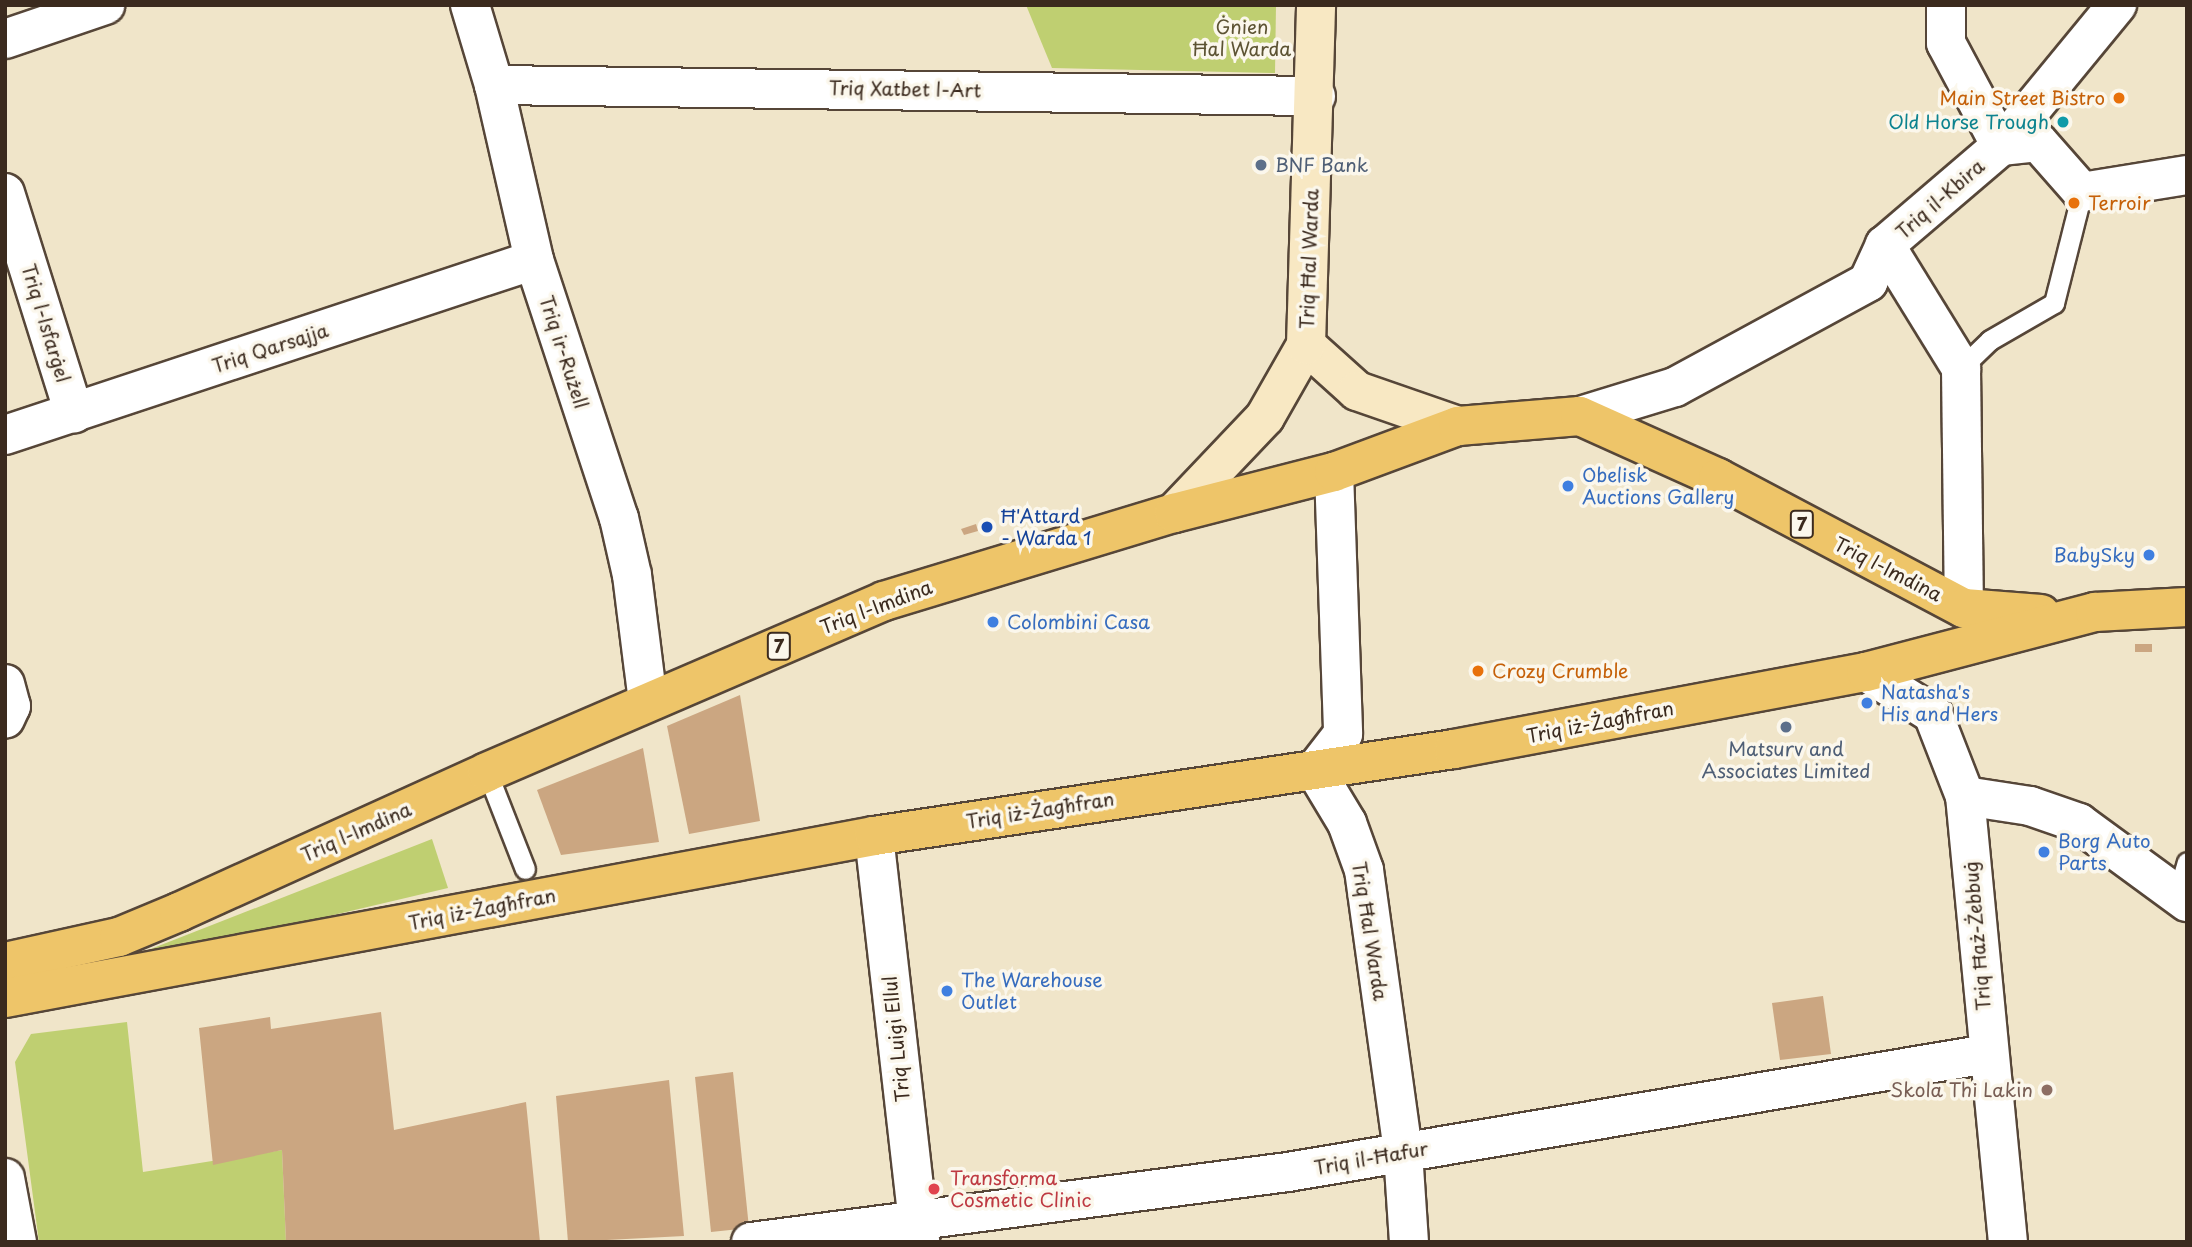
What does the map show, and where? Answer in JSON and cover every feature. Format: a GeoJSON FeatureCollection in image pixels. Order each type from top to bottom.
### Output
{"type":"FeatureCollection","features":[{"type":"Feature","properties":{"kind":"highway","name":"Triq l-Imdina"},"geometry":{"type":"LineString","coordinates":[[5,962],[119,937],[648,701],[884,601],[1174,513],[1334,472],[1458,426],[1580,416],[1641,440],[1964,608],[2084,614]]}},
{"type":"Feature","properties":{"kind":"highway"},"geometry":{"type":"LineString","coordinates":[[2084,614],[2187,607]]}},
{"type":"Feature","properties":{"kind":"highway","name":"Triq iż-Żagħfran"},"geometry":{"type":"LineString","coordinates":[[5,999],[874,836],[1454,749],[1866,672],[2084,614]]}},
{"type":"Feature","properties":{"kind":"street"},"geometry":{"type":"LineString","coordinates":[[5,39],[105,5]]}},
{"type":"Feature","properties":{"kind":"street","name":"Triq ir-Rużell"},"geometry":{"type":"LineString","coordinates":[[470,5],[494,85],[534,260],[619,518],[632,575],[648,701]]}},
{"type":"Feature","properties":{"kind":"street","name":"Triq Ħal Warda"},"geometry":{"type":"LineString","coordinates":[[1174,513],[1265,417],[1306,345],[1316,96],[1316,5]]}},
{"type":"Feature","properties":{"kind":"street"},"geometry":{"type":"LineString","coordinates":[[1945,5],[1945,43],[2001,146],[2038,142],[2082,192],[2187,175]]}},
{"type":"Feature","properties":{"kind":"street","name":"Triq il-Kbira"},"geometry":{"type":"LineString","coordinates":[[1580,416],[1675,387],[1780,333],[1868,282],[1885,245],[2001,146],[2117,5]]}},
{"type":"Feature","properties":{"kind":"street","name":"Triq Xatbet l-Art"},"geometry":{"type":"LineString","coordinates":[[494,85],[1316,96]]}},
{"type":"Feature","properties":{"kind":"street","name":"Triq l-Isfarġel"},"geometry":{"type":"LineString","coordinates":[[5,193],[74,413]]}},
{"type":"Feature","properties":{"kind":"street"},"geometry":{"type":"LineString","coordinates":[[1885,245],[1961,368],[1964,608]]}},
{"type":"Feature","properties":{"kind":"street","name":"Triq Qarsajja"},"geometry":{"type":"LineString","coordinates":[[5,435],[534,260]]}},
{"type":"Feature","properties":{"kind":"street","name":"Triq Ħal Warda"},"geometry":{"type":"LineString","coordinates":[[1306,345],[1357,391],[1458,426]]}},
{"type":"Feature","properties":{"kind":"street"},"geometry":{"type":"LineString","coordinates":[[1315,770],[1343,734],[1334,472]]}},
{"type":"Feature","properties":{"kind":"street","name":"Triq Ħaż-Żebbuġ"},"geometry":{"type":"LineString","coordinates":[[1866,672],[1933,714],[1965,796],[1987,1054],[2008,1242]]}},
{"type":"Feature","properties":{"kind":"street"},"geometry":{"type":"LineString","coordinates":[[5,684],[11,706],[5,719]]}},
{"type":"Feature","properties":{"kind":"street","name":"Triq Ħal Warda"},"geometry":{"type":"LineString","coordinates":[[1315,770],[1347,823],[1364,870],[1403,1152],[1409,1242]]}},
{"type":"Feature","properties":{"kind":"street"},"geometry":{"type":"LineString","coordinates":[[1965,796],[2030,806],[2079,823],[2184,886]]}},
{"type":"Feature","properties":{"kind":"street","name":"Triq Luigi Ellul"},"geometry":{"type":"LineString","coordinates":[[874,836],[918,1229]]}},
{"type":"Feature","properties":{"kind":"street","name":"Triq il-Ħafur"},"geometry":{"type":"LineString","coordinates":[[751,1242],[918,1229],[1288,1172],[1987,1054]]}},
{"type":"Feature","properties":{"kind":"street"},"geometry":{"type":"LineString","coordinates":[[5,1178],[17,1242]]}},
{"type":"Feature","properties":{"kind":"lane"},"geometry":{"type":"LineString","coordinates":[[1961,368],[1990,340],[2054,303],[2082,192]]}},
{"type":"Feature","properties":{"kind":"lane"},"geometry":{"type":"LineString","coordinates":[[487,772],[525,869]]}},
{"type":"Feature","properties":{"kind":"green space","name":"Ġnien Ħal Warda"},"geometry":{"type":"Polygon","coordinates":[[[1026,5],[1276,5],[1275,73],[1052,68],[1026,5]]]}},
{"type":"Feature","properties":{"kind":"green space"},"geometry":{"type":"Polygon","coordinates":[[[432,839],[448,888],[92,972],[432,839]]]}},
{"type":"Feature","properties":{"kind":"green space"},"geometry":{"type":"Polygon","coordinates":[[[127,1022],[143,1172],[282,1150],[286,1242],[39,1242],[15,1062],[31,1034],[127,1022]]]}},
{"type":"Feature","properties":{"kind":"building"},"geometry":{"type":"Polygon","coordinates":[[[976,524],[978,531],[964,535],[961,529],[976,524]]]}},
{"type":"Feature","properties":{"kind":"building"},"geometry":{"type":"Polygon","coordinates":[[[2135,644],[2152,644],[2152,652],[2135,652],[2135,644]]]}},
{"type":"Feature","properties":{"kind":"building"},"geometry":{"type":"Polygon","coordinates":[[[740,695],[760,821],[689,834],[667,726],[740,695]]]}},
{"type":"Feature","properties":{"kind":"building"},"geometry":{"type":"Polygon","coordinates":[[[643,748],[659,842],[561,855],[537,790],[643,748]]]}},
{"type":"Feature","properties":{"kind":"building"},"geometry":{"type":"Polygon","coordinates":[[[1823,996],[1831,1054],[1780,1060],[1772,1003],[1823,996]]]}},
{"type":"Feature","properties":{"kind":"building"},"geometry":{"type":"Polygon","coordinates":[[[381,1012],[394,1130],[526,1102],[540,1242],[286,1242],[282,1150],[213,1165],[199,1028],[270,1017],[271,1029],[381,1012]]]}},
{"type":"Feature","properties":{"kind":"building"},"geometry":{"type":"Polygon","coordinates":[[[733,1072],[749,1228],[711,1232],[695,1077],[733,1072]]]}},
{"type":"Feature","properties":{"kind":"building"},"geometry":{"type":"Polygon","coordinates":[[[669,1080],[684,1236],[568,1242],[556,1096],[669,1080]]]}},
{"type":"Feature","properties":{"kind":"place","name":"Main Street Bistro"},"geometry":{"type":"Point","coordinates":[2119,98]}},
{"type":"Feature","properties":{"kind":"place","name":"Old Horse Trough"},"geometry":{"type":"Point","coordinates":[2063,122]}},
{"type":"Feature","properties":{"kind":"place","name":"BNF Bank"},"geometry":{"type":"Point","coordinates":[1261,165]}},
{"type":"Feature","properties":{"kind":"place","name":"Terroir"},"geometry":{"type":"Point","coordinates":[2074,203]}},
{"type":"Feature","properties":{"kind":"place","name":"Obelisk Auctions Gallery"},"geometry":{"type":"Point","coordinates":[1568,486]}},
{"type":"Feature","properties":{"kind":"place","name":"Ħ'Attard - Warda 1"},"geometry":{"type":"Point","coordinates":[987,527]}},
{"type":"Feature","properties":{"kind":"place","name":"BabySky"},"geometry":{"type":"Point","coordinates":[2149,555]}},
{"type":"Feature","properties":{"kind":"place","name":"Colombini Casa"},"geometry":{"type":"Point","coordinates":[993,622]}},
{"type":"Feature","properties":{"kind":"place","name":"Crozy Crumble"},"geometry":{"type":"Point","coordinates":[1478,671]}},
{"type":"Feature","properties":{"kind":"place","name":"Natasha's His and Hers"},"geometry":{"type":"Point","coordinates":[1867,703]}},
{"type":"Feature","properties":{"kind":"place","name":"Matsurv and Associates Limited"},"geometry":{"type":"Point","coordinates":[1786,727]}},
{"type":"Feature","properties":{"kind":"place","name":"Borg Auto Parts"},"geometry":{"type":"Point","coordinates":[2044,852]}},
{"type":"Feature","properties":{"kind":"place","name":"The Warehouse Outlet"},"geometry":{"type":"Point","coordinates":[947,991]}},
{"type":"Feature","properties":{"kind":"place","name":"Skola Thi Lakin"},"geometry":{"type":"Point","coordinates":[2047,1090]}},
{"type":"Feature","properties":{"kind":"place","name":"Transforma Cosmetic Clinic"},"geometry":{"type":"Point","coordinates":[934,1189]}}]}
